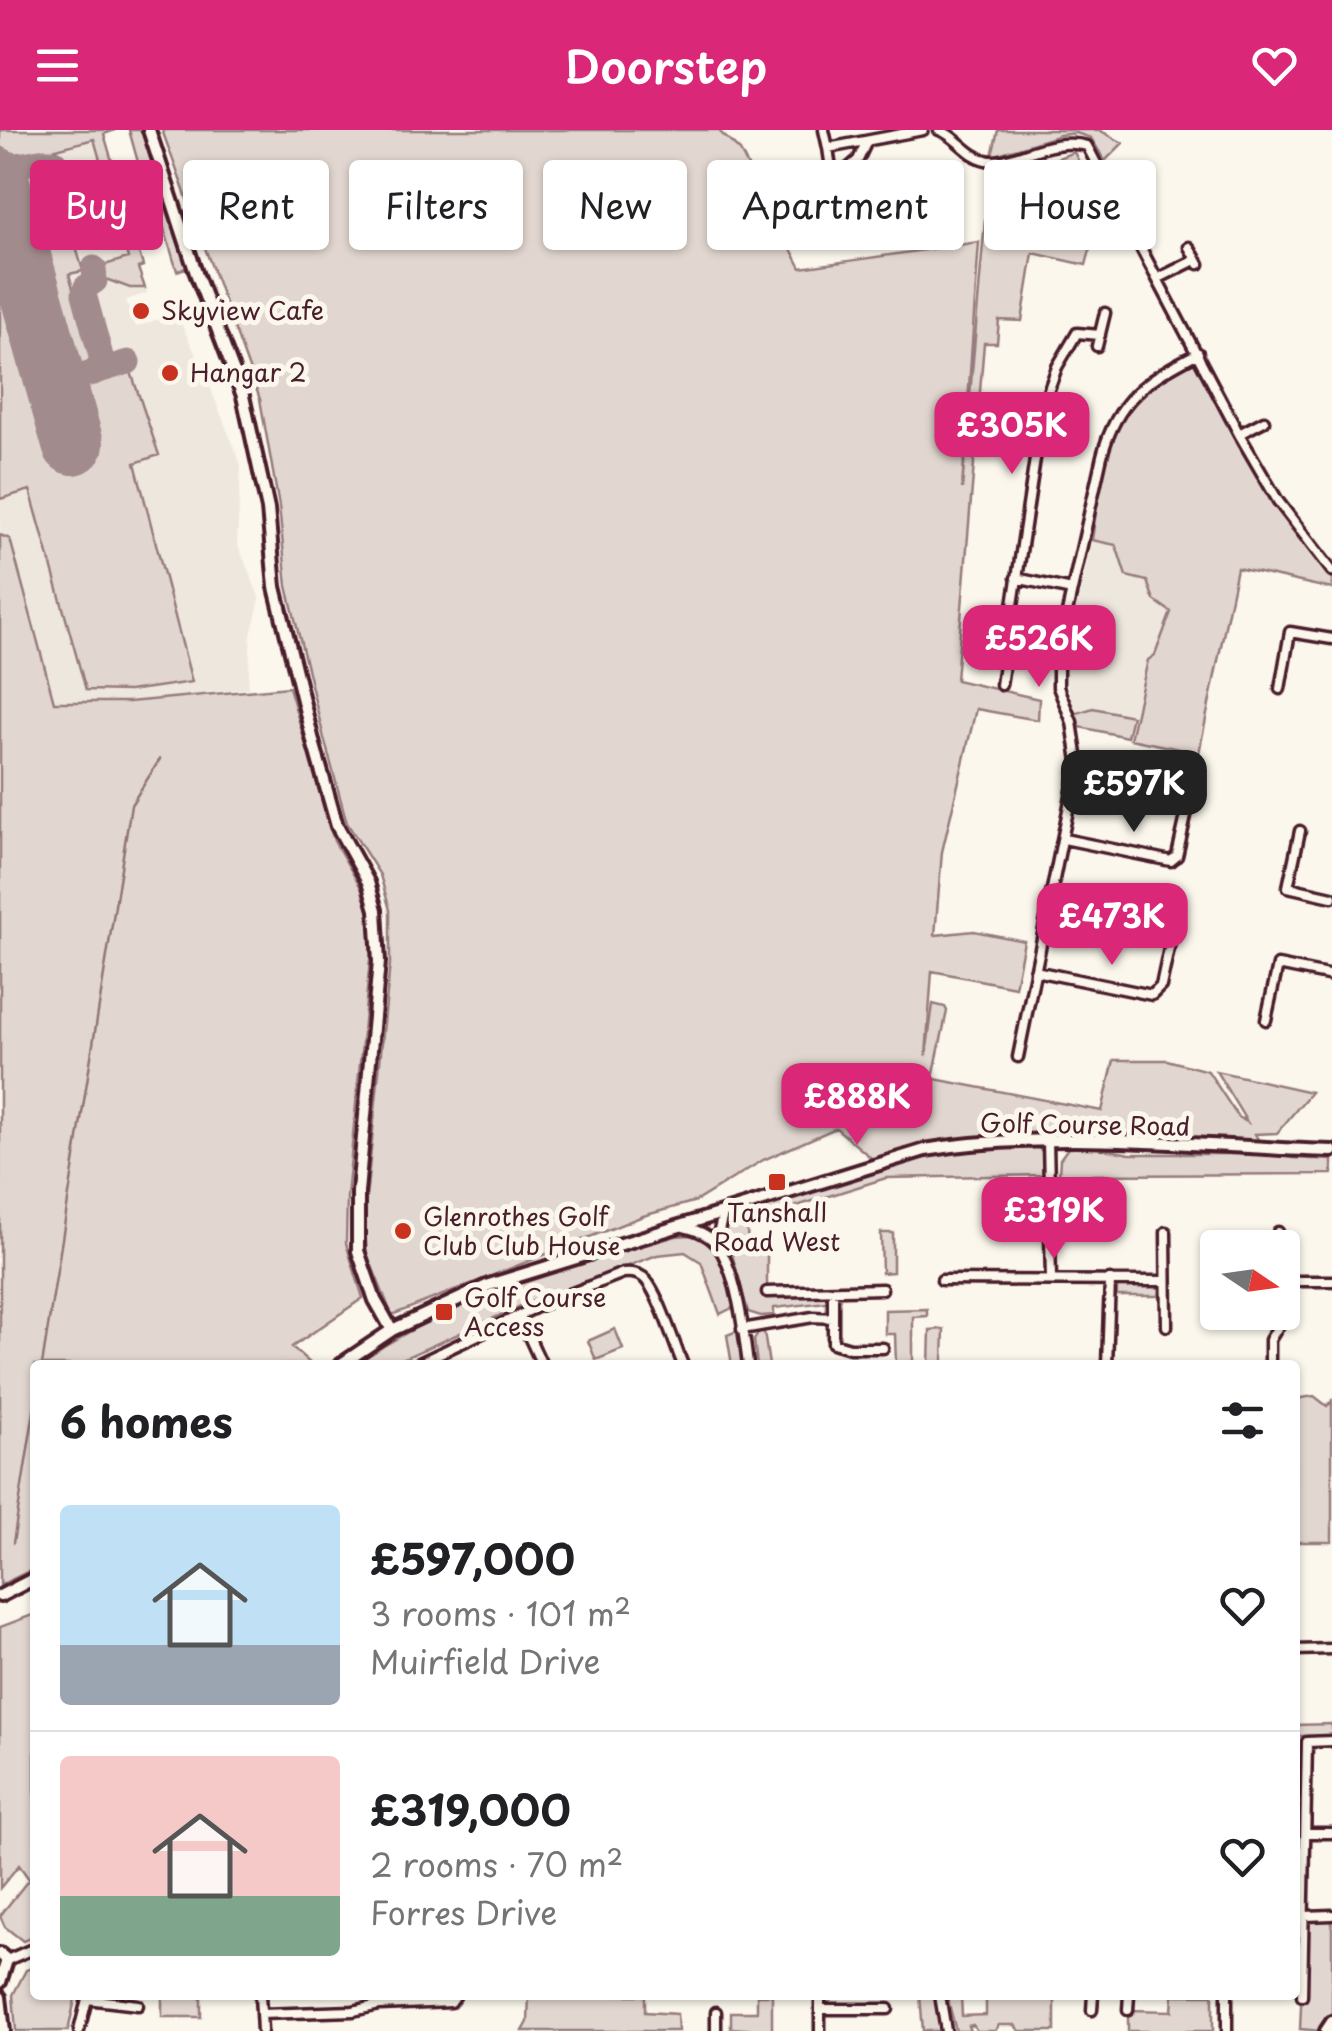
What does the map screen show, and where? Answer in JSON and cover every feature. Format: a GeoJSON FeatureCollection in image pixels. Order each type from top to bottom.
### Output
{"type":"FeatureCollection","features":[{"type":"Feature","properties":{"kind":"street"},"geometry":{"type":"LineString","coordinates":[[148,130],[196,273],[244,396],[268,509],[276,587],[314,745],[337,826],[368,882],[376,910],[379,962],[358,1192],[358,1251],[375,1300],[392,1330]]}},
{"type":"Feature","properties":{"kind":"street"},"geometry":{"type":"LineString","coordinates":[[824,130],[830,160]]}},
{"type":"Feature","properties":{"kind":"street"},"geometry":{"type":"LineString","coordinates":[[828,148],[923,130]]}},
{"type":"Feature","properties":{"kind":"street"},"geometry":{"type":"LineString","coordinates":[[940,130],[990,162],[1070,141],[1087,146],[1239,434],[1278,500],[1332,571]]}},
{"type":"Feature","properties":{"kind":"street"},"geometry":{"type":"LineString","coordinates":[[858,160],[867,141]]}},
{"type":"Feature","properties":{"kind":"street"},"geometry":{"type":"LineString","coordinates":[[1159,278],[1197,262],[1189,247]]}},
{"type":"Feature","properties":{"kind":"street"},"geometry":{"type":"LineString","coordinates":[[1097,346],[1105,313]]}},
{"type":"Feature","properties":{"kind":"street"},"geometry":{"type":"LineString","coordinates":[[1001,685],[1042,406],[1057,367],[1077,333],[1100,335]]}},
{"type":"Feature","properties":{"kind":"street"},"geometry":{"type":"LineString","coordinates":[[1018,1057],[1078,761],[1072,722],[1058,688],[1058,653],[1108,434],[1130,399],[1154,376],[1198,353]]}},
{"type":"Feature","properties":{"kind":"street"},"geometry":{"type":"LineString","coordinates":[[1239,434],[1264,421]]}},
{"type":"Feature","properties":{"kind":"street"},"geometry":{"type":"LineString","coordinates":[[1016,578],[1072,590]]}},
{"type":"Feature","properties":{"kind":"street"},"geometry":{"type":"LineString","coordinates":[[1280,688],[1290,632],[1332,639]]}},
{"type":"Feature","properties":{"kind":"street"},"geometry":{"type":"LineString","coordinates":[[1064,840],[1171,861],[1177,856],[1188,807]]}},
{"type":"Feature","properties":{"kind":"street"},"geometry":{"type":"LineString","coordinates":[[1300,830],[1288,888],[1332,897]]}},
{"type":"Feature","properties":{"kind":"street"},"geometry":{"type":"LineString","coordinates":[[1035,970],[1152,995],[1161,986],[1171,939]]}},
{"type":"Feature","properties":{"kind":"street"},"geometry":{"type":"LineString","coordinates":[[1266,1020],[1278,965],[1332,976]]}},
{"type":"Feature","properties":{"kind":"street"},"geometry":{"type":"LineString","coordinates":[[1048,1141],[1051,1280]]}},
{"type":"Feature","properties":{"kind":"street","name":"Golf Course Road"},"geometry":{"type":"LineString","coordinates":[[347,1360],[392,1330],[489,1285],[925,1150],[962,1144],[1048,1141],[1332,1151]]}},
{"type":"Feature","properties":{"kind":"street"},"geometry":{"type":"LineString","coordinates":[[716,1243],[725,1210]]}},
{"type":"Feature","properties":{"kind":"street"},"geometry":{"type":"LineString","coordinates":[[674,1226],[698,1230],[716,1243],[725,1260],[747,1360]]}},
{"type":"Feature","properties":{"kind":"street"},"geometry":{"type":"LineString","coordinates":[[1166,1232],[1167,1326]]}},
{"type":"Feature","properties":{"kind":"street"},"geometry":{"type":"LineString","coordinates":[[428,1360],[623,1273],[638,1274],[650,1288],[682,1360]]}},
{"type":"Feature","properties":{"kind":"street"},"geometry":{"type":"LineString","coordinates":[[942,1280],[1166,1280]]}},
{"type":"Feature","properties":{"kind":"street"},"geometry":{"type":"LineString","coordinates":[[1106,1360],[1110,1280]]}},
{"type":"Feature","properties":{"kind":"street"},"geometry":{"type":"LineString","coordinates":[[1300,1281],[1332,1281]]}},
{"type":"Feature","properties":{"kind":"street"},"geometry":{"type":"LineString","coordinates":[[767,1292],[882,1289]]}},
{"type":"Feature","properties":{"kind":"street"},"geometry":{"type":"LineString","coordinates":[[833,1291],[834,1343],[850,1348],[883,1348]]}},
{"type":"Feature","properties":{"kind":"street"},"geometry":{"type":"LineString","coordinates":[[520,1317],[540,1360]]}},
{"type":"Feature","properties":{"kind":"street"},"geometry":{"type":"LineString","coordinates":[[742,1329],[813,1317],[833,1318]]}},
{"type":"Feature","properties":{"kind":"street"},"geometry":{"type":"LineString","coordinates":[[1270,1360],[1270,1340],[1276,1330]]}},
{"type":"Feature","properties":{"kind":"street"},"geometry":{"type":"LineString","coordinates":[[0,1596],[30,1581]]}},
{"type":"Feature","properties":{"kind":"street"},"geometry":{"type":"LineString","coordinates":[[1300,1650],[1332,1649]]}},
{"type":"Feature","properties":{"kind":"street"},"geometry":{"type":"LineString","coordinates":[[1300,1742],[1332,1741]]}},
{"type":"Feature","properties":{"kind":"street"},"geometry":{"type":"LineString","coordinates":[[1300,1953],[1305,1916],[1307,1742]]}},
{"type":"Feature","properties":{"kind":"street"},"geometry":{"type":"LineString","coordinates":[[1300,1828],[1332,1833]]}},
{"type":"Feature","properties":{"kind":"street"},"geometry":{"type":"LineString","coordinates":[[1305,1916],[1332,1915]]}},
{"type":"Feature","properties":{"kind":"street"},"geometry":{"type":"LineString","coordinates":[[0,1982],[3,1957],[30,1949]]}},
{"type":"Feature","properties":{"kind":"street"},"geometry":{"type":"LineString","coordinates":[[1300,1972],[1302,1996]]}},
{"type":"Feature","properties":{"kind":"street"},"geometry":{"type":"LineString","coordinates":[[0,1996],[4,2031]]}},
{"type":"Feature","properties":{"kind":"street"},"geometry":{"type":"LineString","coordinates":[[80,2031],[87,2000]]}},
{"type":"Feature","properties":{"kind":"street"},"geometry":{"type":"LineString","coordinates":[[107,2000],[138,2005]]}},
{"type":"Feature","properties":{"kind":"street"},"geometry":{"type":"LineString","coordinates":[[261,2000],[262,2031]]}},
{"type":"Feature","properties":{"kind":"street"},"geometry":{"type":"LineString","coordinates":[[262,2014],[352,2011],[453,2000]]}},
{"type":"Feature","properties":{"kind":"street"},"geometry":{"type":"LineString","coordinates":[[820,2000],[820,2031]]}},
{"type":"Feature","properties":{"kind":"street"},"geometry":{"type":"LineString","coordinates":[[941,2000],[946,2031]]}},
{"type":"Feature","properties":{"kind":"street"},"geometry":{"type":"LineString","coordinates":[[1092,2010],[1093,2000]]}},
{"type":"Feature","properties":{"kind":"street"},"geometry":{"type":"LineString","coordinates":[[1128,2010],[1129,2000]]}},
{"type":"Feature","properties":{"kind":"street"},"geometry":{"type":"LineString","coordinates":[[1227,2000],[1227,2031]]}},
{"type":"Feature","properties":{"kind":"street"},"geometry":{"type":"LineString","coordinates":[[820,2009],[888,2008]]}},
{"type":"Feature","properties":{"kind":"street"},"geometry":{"type":"LineString","coordinates":[[716,2012],[716,2031]]}},
{"type":"Feature","properties":{"kind":"street"},"geometry":{"type":"LineString","coordinates":[[1326,2031],[1332,2022]]}},
{"type":"Feature","properties":{"kind":"shaded area"},"geometry":{"type":"Polygon","coordinates":[[[0,130],[115,130],[104,134],[112,160],[30,160],[30,250],[138,250],[143,266],[138,268],[147,293],[126,300],[136,327],[176,313],[241,465],[237,543],[260,599],[251,635],[248,688],[129,702],[54,702],[10,539],[0,535],[0,130]]]}},
{"type":"Feature","properties":{"kind":"shaded area"},"geometry":{"type":"Polygon","coordinates":[[[0,130],[115,130],[104,134],[112,160],[100,160],[94,139],[15,160],[0,152],[0,130]]]}},
{"type":"Feature","properties":{"kind":"shaded area"},"geometry":{"type":"Polygon","coordinates":[[[129,130],[142,130],[152,160],[137,160],[129,130]]]}},
{"type":"Feature","properties":{"kind":"shaded area"},"geometry":{"type":"Polygon","coordinates":[[[162,130],[718,130],[745,160],[707,160],[707,250],[792,250],[801,268],[924,250],[964,250],[964,244],[979,242],[962,489],[984,232],[984,250],[1090,250],[1086,265],[1033,253],[1022,321],[999,320],[997,343],[984,343],[956,680],[1039,699],[1038,720],[976,709],[942,852],[935,935],[974,931],[1024,941],[1015,987],[932,971],[926,1056],[933,1004],[947,1011],[934,1073],[925,1071],[924,1077],[1102,1111],[1114,1060],[1167,1060],[1208,1071],[1238,1117],[1247,1122],[1216,1071],[1311,1092],[1277,1133],[1255,1134],[1263,1148],[996,1142],[877,1163],[836,1128],[763,1160],[696,1201],[643,1216],[392,1315],[367,1254],[364,1218],[390,964],[390,910],[380,875],[347,823],[287,586],[279,506],[260,399],[206,250],[329,250],[329,160],[183,160],[183,188],[162,130]]]}},
{"type":"Feature","properties":{"kind":"shaded area"},"geometry":{"type":"Polygon","coordinates":[[[998,130],[1099,130],[1123,143],[1106,160],[1091,138],[1076,133],[992,156],[998,130]]]}},
{"type":"Feature","properties":{"kind":"shaded area"},"geometry":{"type":"Polygon","coordinates":[[[1074,152],[1078,160],[1053,160],[1074,152]]]}},
{"type":"Feature","properties":{"kind":"shaded area"},"geometry":{"type":"Polygon","coordinates":[[[30,171],[30,250],[77,250],[83,271],[69,274],[93,359],[89,368],[81,371],[60,361],[12,196],[11,188],[19,174],[30,171]]]}},
{"type":"Feature","properties":{"kind":"shaded area"},"geometry":{"type":"Polygon","coordinates":[[[163,191],[189,267],[177,271],[163,225],[163,191]]]}},
{"type":"Feature","properties":{"kind":"shaded area"},"geometry":{"type":"Polygon","coordinates":[[[0,243],[46,405],[40,412],[51,451],[82,442],[71,403],[75,386],[129,366],[159,455],[135,463],[192,682],[129,691],[86,690],[30,490],[0,499],[0,243]]]}},
{"type":"Feature","properties":{"kind":"shaded area"},"geometry":{"type":"Polygon","coordinates":[[[126,250],[138,250],[143,266],[138,268],[145,288],[130,288],[100,277],[98,267],[128,258],[126,250]]]}},
{"type":"Feature","properties":{"kind":"shaded area"},"geometry":{"type":"Polygon","coordinates":[[[1198,353],[1278,500],[1332,571],[1332,589],[1237,568],[1199,753],[1130,739],[1148,660],[1155,655],[1171,612],[1154,600],[1147,581],[1126,576],[1116,545],[1092,540],[1107,434],[1130,399],[1198,353]]]}},
{"type":"Feature","properties":{"kind":"shaded area"},"geometry":{"type":"Polygon","coordinates":[[[0,535],[10,539],[54,702],[129,702],[289,687],[334,841],[366,896],[373,929],[347,1197],[346,1243],[363,1298],[292,1347],[306,1360],[30,1360],[30,1570],[0,1585],[0,535]]]}},
{"type":"Feature","properties":{"kind":"shaded area"},"geometry":{"type":"Polygon","coordinates":[[[1092,540],[1117,545],[1126,576],[1147,581],[1154,600],[1171,612],[1155,655],[1148,660],[1135,715],[1093,707],[1075,712],[1067,684],[1065,659],[1092,540]]]}},
{"type":"Feature","properties":{"kind":"shaded area"},"geometry":{"type":"Polygon","coordinates":[[[1093,708],[1132,716],[1127,737],[1075,726],[1074,714],[1093,708]]]}},
{"type":"Feature","properties":{"kind":"shaded area"},"geometry":{"type":"Polygon","coordinates":[[[1036,1146],[1044,1153],[1044,1175],[886,1178],[746,1222],[749,1251],[767,1251],[767,1292],[826,1291],[827,1302],[774,1308],[774,1315],[748,1312],[725,1229],[742,1215],[907,1161],[1036,1146]]]}},
{"type":"Feature","properties":{"kind":"shaded area"},"geometry":{"type":"Polygon","coordinates":[[[1093,1147],[1130,1154],[1277,1154],[1332,1160],[1332,1174],[1059,1175],[1060,1159],[1068,1148],[1093,1147]]]}},
{"type":"Feature","properties":{"kind":"shaded area"},"geometry":{"type":"Polygon","coordinates":[[[881,1233],[893,1233],[893,1272],[882,1273],[881,1233]]]}},
{"type":"Feature","properties":{"kind":"shaded area"},"geometry":{"type":"Polygon","coordinates":[[[692,1235],[714,1246],[738,1305],[720,1314],[701,1262],[685,1252],[657,1255],[523,1305],[400,1360],[363,1360],[469,1303],[676,1236],[692,1235]]]}},
{"type":"Feature","properties":{"kind":"shaded area"},"geometry":{"type":"Polygon","coordinates":[[[1117,1285],[1160,1285],[1159,1296],[1117,1296],[1117,1285]]]}},
{"type":"Feature","properties":{"kind":"shaded area"},"geometry":{"type":"Polygon","coordinates":[[[927,1309],[927,1316],[913,1317],[913,1360],[896,1360],[895,1334],[885,1334],[885,1310],[927,1309]]]}},
{"type":"Feature","properties":{"kind":"shaded area"},"geometry":{"type":"Polygon","coordinates":[[[763,1325],[768,1360],[756,1360],[754,1340],[763,1325]]]}},
{"type":"Feature","properties":{"kind":"shaded area"},"geometry":{"type":"Polygon","coordinates":[[[615,1329],[623,1349],[596,1360],[588,1341],[615,1329]]]}},
{"type":"Feature","properties":{"kind":"shaded area"},"geometry":{"type":"Polygon","coordinates":[[[742,1329],[747,1360],[731,1360],[727,1335],[742,1329]]]}},
{"type":"Feature","properties":{"kind":"shaded area"},"geometry":{"type":"Polygon","coordinates":[[[944,1329],[943,1360],[929,1360],[930,1330],[944,1329]]]}},
{"type":"Feature","properties":{"kind":"shaded area"},"geometry":{"type":"Polygon","coordinates":[[[1314,1396],[1327,1406],[1332,1401],[1332,1542],[1300,1542],[1300,1398],[1314,1396]]]}},
{"type":"Feature","properties":{"kind":"shaded area"},"geometry":{"type":"Polygon","coordinates":[[[30,1616],[30,1938],[23,1941],[5,1927],[0,1916],[29,1879],[19,1865],[0,1888],[0,1627],[30,1616]]]}},
{"type":"Feature","properties":{"kind":"shaded area"},"geometry":{"type":"Polygon","coordinates":[[[1332,1724],[1332,1736],[1300,1736],[1300,1725],[1332,1724]]]}},
{"type":"Feature","properties":{"kind":"shaded area"},"geometry":{"type":"Polygon","coordinates":[[[1332,1915],[1332,2013],[1321,2031],[1300,2029],[1305,1916],[1332,1915]]]}},
{"type":"Feature","properties":{"kind":"shaded area"},"geometry":{"type":"Polygon","coordinates":[[[30,1969],[30,2000],[75,2000],[68,2031],[16,2031],[13,1995],[30,1969]]]}},
{"type":"Feature","properties":{"kind":"shaded area"},"geometry":{"type":"Polygon","coordinates":[[[162,2000],[201,2000],[201,2017],[162,2017],[162,2000]]]}},
{"type":"Feature","properties":{"kind":"shaded area"},"geometry":{"type":"Polygon","coordinates":[[[529,2000],[645,2000],[645,2012],[677,2014],[678,2031],[523,2031],[528,2022],[529,2000]]]}},
{"type":"Feature","properties":{"kind":"shaded area"},"geometry":{"type":"Polygon","coordinates":[[[757,2000],[772,2000],[772,2031],[731,2028],[731,2012],[757,2012],[757,2000]]]}},
{"type":"Feature","properties":{"kind":"shaded area"},"geometry":{"type":"Polygon","coordinates":[[[920,2000],[938,2000],[942,2031],[923,2031],[920,2000]]]}},
{"type":"Feature","properties":{"kind":"shaded area"},"geometry":{"type":"Polygon","coordinates":[[[948,2000],[961,2000],[962,2016],[986,2015],[986,2000],[1055,2000],[1055,2031],[1019,2031],[1015,2025],[999,2025],[995,2031],[977,2031],[973,2025],[968,2026],[970,2031],[956,2031],[948,2000]]]}},
{"type":"Feature","properties":{"kind":"shaded area"},"geometry":{"type":"Polygon","coordinates":[[[1173,2000],[1213,2000],[1213,2031],[1128,2031],[1128,2010],[1172,2011],[1173,2000]]]}},
{"type":"Feature","properties":{"kind":"waterway"},"geometry":{"type":"LineString","coordinates":[[43,1360],[131,805],[160,759]]}},
{"type":"Feature","properties":{"kind":"waterway"},"geometry":{"type":"LineString","coordinates":[[13,1543],[30,1436]]}},
{"type":"Feature","properties":{"kind":"taxiway"},"geometry":{"type":"LineString","coordinates":[[0,159],[14,165],[30,163]]}},
{"type":"Feature","properties":{"kind":"taxiway"},"geometry":{"type":"LineString","coordinates":[[3,199],[8,179],[19,167]]}},
{"type":"Feature","properties":{"kind":"taxiway"},"geometry":{"type":"LineString","coordinates":[[94,268],[95,281],[84,294],[102,360],[94,373]]}},
{"type":"Feature","properties":{"kind":"taxiway"},"geometry":{"type":"LineString","coordinates":[[49,357],[56,372],[72,379],[128,362]]}},
{"type":"Feature","properties":{"kind":"taxiway"},"geometry":{"type":"LineString","coordinates":[[63,408],[67,388],[79,378]]}},
{"type":"Feature","properties":{"kind":"runway"},"geometry":{"type":"LineString","coordinates":[[0,186],[73,444]]}},
{"type":"Feature","properties":{"kind":"place","name":"Skyview Cafe"},"geometry":{"type":"Point","coordinates":[141,311]}},
{"type":"Feature","properties":{"kind":"place","name":"Hangar 2"},"geometry":{"type":"Point","coordinates":[170,373]}},
{"type":"Feature","properties":{"kind":"place","name":"Tanshall Road West"},"geometry":{"type":"Point","coordinates":[777,1182]}},
{"type":"Feature","properties":{"kind":"place","name":"Glenrothes Golf Club Club House"},"geometry":{"type":"Point","coordinates":[403,1231]}},
{"type":"Feature","properties":{"kind":"place","name":"Golf Course Access"},"geometry":{"type":"Point","coordinates":[444,1312]}}]}
